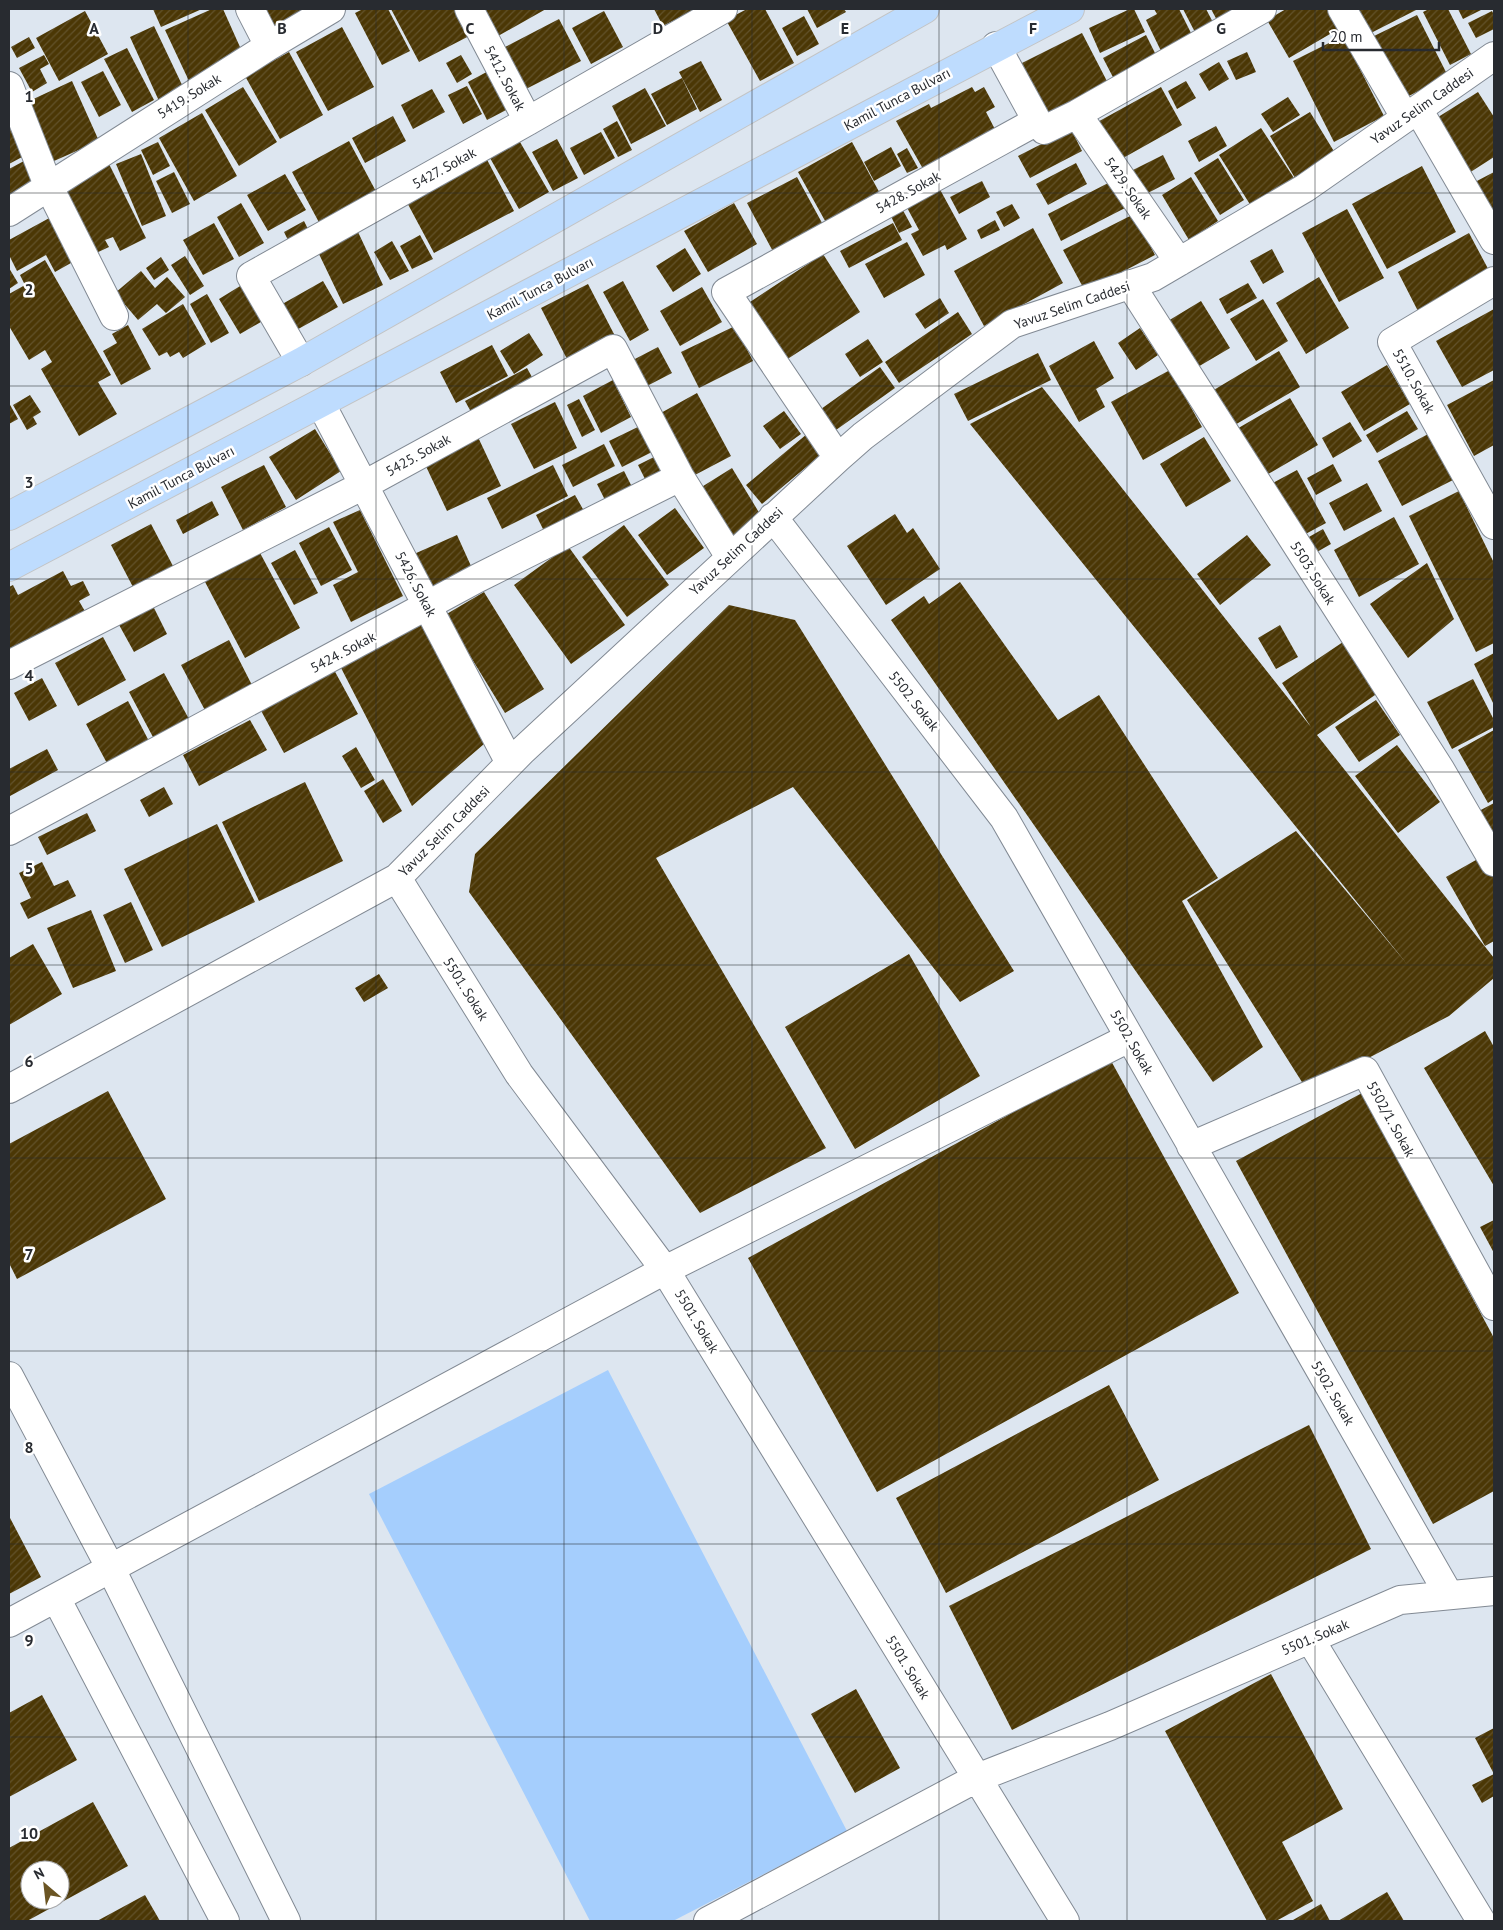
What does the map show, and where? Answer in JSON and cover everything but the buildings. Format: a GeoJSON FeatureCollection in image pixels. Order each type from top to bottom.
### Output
{"type":"FeatureCollection","features":[{"type":"Feature","properties":{"kind":"main road"},"geometry":{"type":"LineString","coordinates":[[9,516],[301,362],[925,9]]}},
{"type":"Feature","properties":{"kind":"main road","name":"Kamil Tunca Bulvarı"},"geometry":{"type":"LineString","coordinates":[[9,567],[996,46],[1070,9]]}},
{"type":"Feature","properties":{"kind":"street"},"geometry":{"type":"LineString","coordinates":[[250,9],[269,46]]}},
{"type":"Feature","properties":{"kind":"street","name":"5419. Sokak"},"geometry":{"type":"LineString","coordinates":[[9,212],[48,185],[331,9]]}},
{"type":"Feature","properties":{"kind":"street","name":"5412. Sokak"},"geometry":{"type":"LineString","coordinates":[[469,9],[528,121]]}},
{"type":"Feature","properties":{"kind":"street","name":"5427. Sokak"},"geometry":{"type":"LineString","coordinates":[[301,362],[251,276],[723,9]]}},
{"type":"Feature","properties":{"kind":"street"},"geometry":{"type":"LineString","coordinates":[[996,46],[1037,121],[1044,130],[1077,114],[1262,9]]}},
{"type":"Feature","properties":{"kind":"street"},"geometry":{"type":"LineString","coordinates":[[1342,9],[1494,240]]}},
{"type":"Feature","properties":{"kind":"street","name":"Yavuz Selim Caddesi"},"geometry":{"type":"LineString","coordinates":[[9,1088],[397,878],[510,763],[838,458],[863,436],[1012,324],[1153,277],[1305,188],[1494,56]]}},
{"type":"Feature","properties":{"kind":"street"},"geometry":{"type":"LineString","coordinates":[[9,86],[48,185],[114,316]]}},
{"type":"Feature","properties":{"kind":"street","name":"5429. Sokak"},"geometry":{"type":"LineString","coordinates":[[1077,114],[1179,262]]}},
{"type":"Feature","properties":{"kind":"street","name":"5428. Sokak"},"geometry":{"type":"LineString","coordinates":[[838,458],[726,292],[1037,121]]}},
{"type":"Feature","properties":{"kind":"street","name":"5510. Sokak"},"geometry":{"type":"LineString","coordinates":[[1494,281],[1392,342],[1487,494],[1494,525]]}},
{"type":"Feature","properties":{"kind":"street","name":"5503. Sokak"},"geometry":{"type":"LineString","coordinates":[[1130,284],[1440,769],[1494,862]]}},
{"type":"Feature","properties":{"kind":"street","name":"5425. Sokak"},"geometry":{"type":"LineString","coordinates":[[9,665],[364,485],[613,349],[680,477],[730,557]]}},
{"type":"Feature","properties":{"kind":"street","name":"5426. Sokak"},"geometry":{"type":"LineString","coordinates":[[321,404],[510,763]]}},
{"type":"Feature","properties":{"kind":"street","name":"5424. Sokak"},"geometry":{"type":"LineString","coordinates":[[9,831],[478,578],[680,477]]}},
{"type":"Feature","properties":{"kind":"street","name":"5502. Sokak"},"geometry":{"type":"LineString","coordinates":[[773,517],[1004,818],[1448,1595]]}},
{"type":"Feature","properties":{"kind":"street","name":"5501. Sokak"},"geometry":{"type":"LineString","coordinates":[[397,878],[519,1074],[665,1270],[1065,1921]]}},
{"type":"Feature","properties":{"kind":"street"},"geometry":{"type":"LineString","coordinates":[[9,1623],[665,1270],[1129,1038]]}},
{"type":"Feature","properties":{"kind":"street","name":"5502/1. Sokak"},"geometry":{"type":"LineString","coordinates":[[1191,1146],[1365,1071],[1494,1306]]}},
{"type":"Feature","properties":{"kind":"street"},"geometry":{"type":"LineString","coordinates":[[9,1376],[111,1569],[286,1921]]}},
{"type":"Feature","properties":{"kind":"street","name":"5501. Sokak"},"geometry":{"type":"LineString","coordinates":[[708,1921],[977,1778],[1110,1726],[1400,1600],[1494,1591]]}},
{"type":"Feature","properties":{"kind":"street"},"geometry":{"type":"LineString","coordinates":[[56,1598],[225,1921]]}},
{"type":"Feature","properties":{"kind":"street"},"geometry":{"type":"LineString","coordinates":[[1310,1639],[1481,1921]]}},
{"type":"Feature","properties":{"kind":"shaded area"},"geometry":{"type":"Polygon","coordinates":[[[608,1370],[847,1831],[673,1921],[590,1921],[369,1494],[608,1370]]]}}]}
